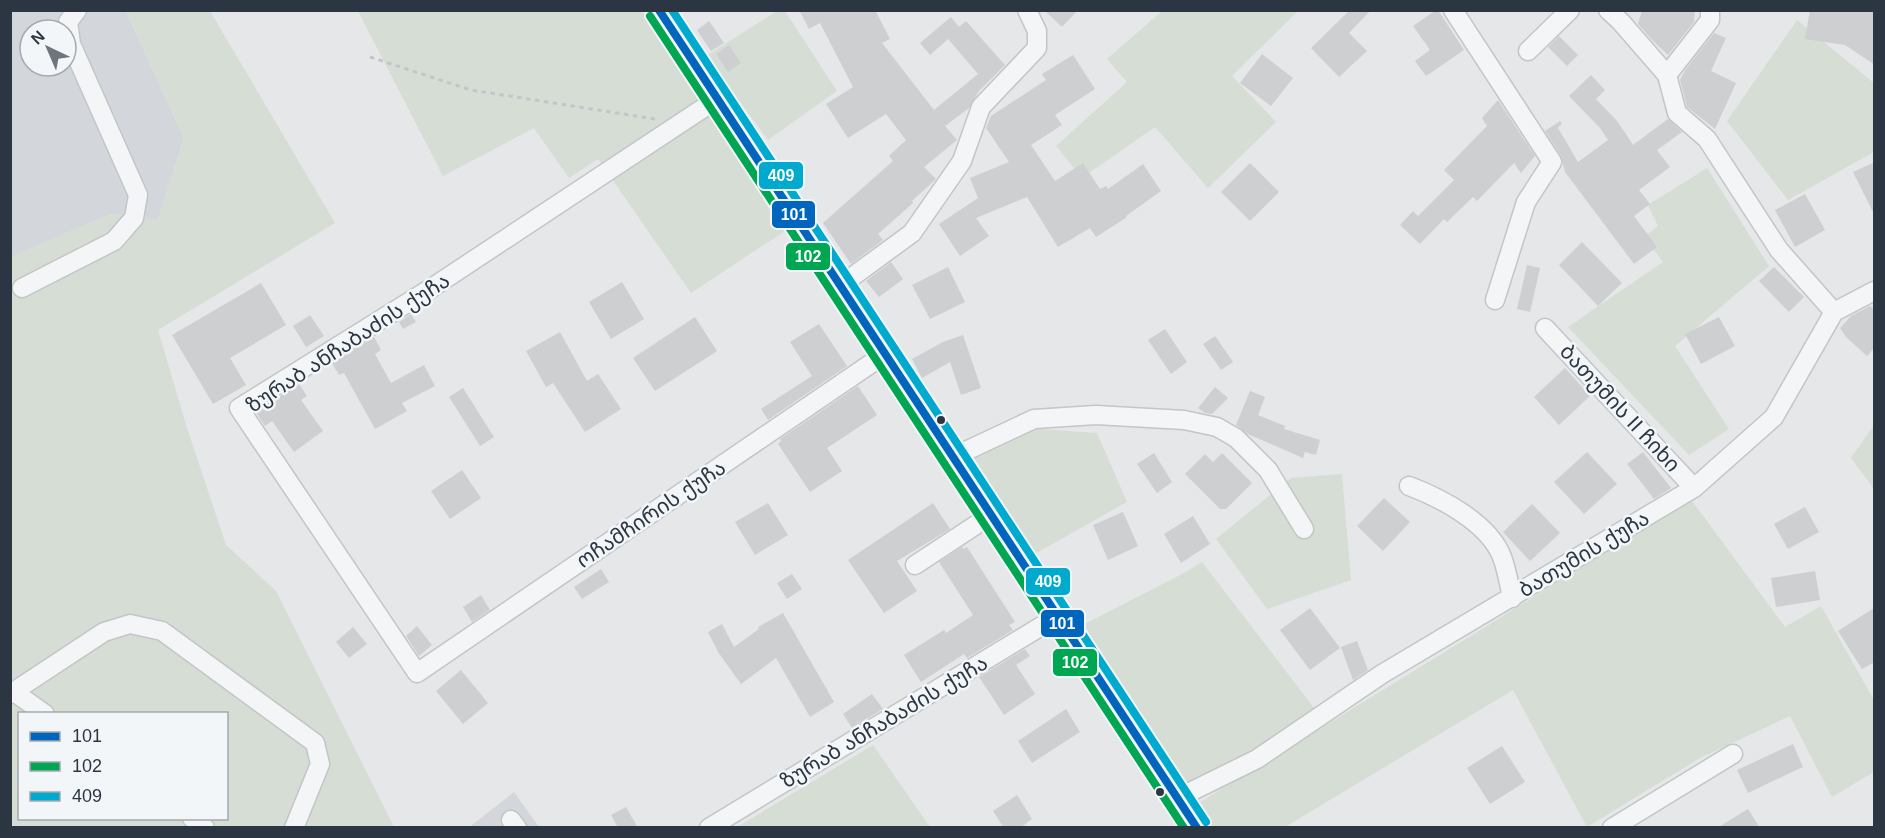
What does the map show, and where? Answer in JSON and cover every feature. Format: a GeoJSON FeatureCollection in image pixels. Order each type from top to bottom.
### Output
{"type":"FeatureCollection","features":[{"type":"Feature","properties":{"kind":"street"},"geometry":{"type":"LineString","coordinates":[[22,288],[114,241],[134,218],[138,195],[71,44],[68,22],[77,10]]}},
{"type":"Feature","properties":{"kind":"street"},"geometry":{"type":"LineString","coordinates":[[659,10],[1197,828]]}},
{"type":"Feature","properties":{"kind":"street"},"geometry":{"type":"LineString","coordinates":[[841,285],[912,233],[962,161],[981,107],[1037,48],[1037,31],[1027,10]]}},
{"type":"Feature","properties":{"kind":"street"},"geometry":{"type":"LineString","coordinates":[[1452,10],[1552,162],[1526,202],[1495,300]]}},
{"type":"Feature","properties":{"kind":"street"},"geometry":{"type":"LineString","coordinates":[[1528,51],[1570,10]]}},
{"type":"Feature","properties":{"kind":"street"},"geometry":{"type":"LineString","coordinates":[[1608,10],[1667,75],[1677,113],[1707,139],[1779,250],[1834,312],[1875,291]]}},
{"type":"Feature","properties":{"kind":"street"},"geometry":{"type":"LineString","coordinates":[[1667,75],[1710,20],[1710,10]]}},
{"type":"Feature","properties":{"kind":"street","name":"ზურაბ ანჩაბაძის ქუჩა"},"geometry":{"type":"LineString","coordinates":[[417,673],[239,408],[434,287],[717,99]]}},
{"type":"Feature","properties":{"kind":"street","name":"ბათუმის ქუჩა"},"geometry":{"type":"LineString","coordinates":[[1178,798],[1257,759],[1382,674],[1694,488],[1774,417],[1834,312]]}},
{"type":"Feature","properties":{"kind":"street","name":"ბათუმის II ჩიხი"},"geometry":{"type":"LineString","coordinates":[[1545,328],[1694,488]]}},
{"type":"Feature","properties":{"kind":"street","name":"ოჩამჩირის ქუჩა"},"geometry":{"type":"LineString","coordinates":[[417,673],[885,354]]}},
{"type":"Feature","properties":{"kind":"street"},"geometry":{"type":"LineString","coordinates":[[953,457],[1034,419],[1096,415],[1195,422],[1217,427],[1236,438],[1268,470],[1304,529]]}},
{"type":"Feature","properties":{"kind":"street"},"geometry":{"type":"LineString","coordinates":[[1408,486],[1435,495],[1485,532],[1502,556],[1512,598]]}},
{"type":"Feature","properties":{"kind":"street"},"geometry":{"type":"LineString","coordinates":[[915,565],[991,515]]}},
{"type":"Feature","properties":{"kind":"street","name":"ზურაბ ანჩაბაძის ქუჩა"},"geometry":{"type":"LineString","coordinates":[[710,828],[1058,616]]}},
{"type":"Feature","properties":{"kind":"street"},"geometry":{"type":"LineString","coordinates":[[42,712],[12,693],[104,632],[130,624],[162,631],[315,743],[320,764],[294,828]]}},
{"type":"Feature","properties":{"kind":"street"},"geometry":{"type":"LineString","coordinates":[[1612,828],[1733,754]]}},
{"type":"Feature","properties":{"kind":"path"},"geometry":{"type":"LineString","coordinates":[[370,57],[471,90],[680,123]]}},
{"type":"Feature","properties":{"kind":"shaded area"},"geometry":{"type":"Polygon","coordinates":[[[11,11],[126,11],[184,138],[158,220],[111,214],[11,257],[11,11]]]}},
{"type":"Feature","properties":{"kind":"shaded area"},"geometry":{"type":"Polygon","coordinates":[[[126,11],[210,11],[335,223],[158,330],[187,428],[226,545],[276,591],[394,827],[11,827],[10,257],[111,214],[158,220],[184,138],[126,11]]]}},
{"type":"Feature","properties":{"kind":"shaded area"},"geometry":{"type":"Polygon","coordinates":[[[358,11],[642,11],[785,231],[691,293],[598,159],[569,178],[534,128],[443,176],[358,11]]]}},
{"type":"Feature","properties":{"kind":"shaded area"},"geometry":{"type":"Polygon","coordinates":[[[777,11],[785,11],[837,91],[768,140],[706,56],[777,11]]]}},
{"type":"Feature","properties":{"kind":"shaded area"},"geometry":{"type":"Polygon","coordinates":[[[1162,11],[1298,11],[1232,76],[1276,122],[1208,188],[1155,127],[1082,178],[1056,146],[1127,82],[1107,59],[1162,11]]]}},
{"type":"Feature","properties":{"kind":"shaded area"},"geometry":{"type":"Polygon","coordinates":[[[1797,20],[1874,83],[1874,152],[1788,200],[1727,121],[1797,20]]]}},
{"type":"Feature","properties":{"kind":"shaded area"},"geometry":{"type":"Polygon","coordinates":[[[1707,168],[1769,266],[1675,346],[1729,429],[1689,455],[1568,327],[1663,262],[1644,237],[1658,226],[1648,205],[1707,168]]]}},
{"type":"Feature","properties":{"kind":"shaded area"},"geometry":{"type":"Polygon","coordinates":[[[1874,425],[1874,489],[1851,458],[1874,425]]]}},
{"type":"Feature","properties":{"kind":"shaded area"},"geometry":{"type":"Polygon","coordinates":[[[1026,428],[1097,433],[1127,502],[1031,556],[969,460],[1026,428]]]}},
{"type":"Feature","properties":{"kind":"shaded area"},"geometry":{"type":"Polygon","coordinates":[[[1342,474],[1351,580],[1267,609],[1216,539],[1291,478],[1342,474]]]}},
{"type":"Feature","properties":{"kind":"shaded area"},"geometry":{"type":"Polygon","coordinates":[[[1690,498],[1785,627],[1821,606],[1874,700],[1874,772],[1832,797],[1790,716],[1700,758],[1587,827],[1513,690],[1285,827],[1213,827],[1197,804],[1479,631],[1690,498]]]}},
{"type":"Feature","properties":{"kind":"shaded area"},"geometry":{"type":"Polygon","coordinates":[[[1202,562],[1318,713],[1184,788],[1077,628],[1202,562]]]}},
{"type":"Feature","properties":{"kind":"shaded area"},"geometry":{"type":"Polygon","coordinates":[[[873,745],[930,827],[738,827],[739,826],[873,745]]]}},
{"type":"Feature","properties":{"kind":"shaded area"},"geometry":{"type":"Polygon","coordinates":[[[514,792],[539,827],[468,828],[514,792]]]}},
{"type":"Feature","properties":{"kind":"building"},"geometry":{"type":"Polygon","coordinates":[[[799,10],[875,10],[890,39],[882,43],[934,110],[978,74],[948,39],[930,55],[920,43],[951,17],[959,27],[966,21],[1005,65],[979,91],[969,108],[945,126],[957,140],[924,167],[936,179],[878,234],[883,240],[851,264],[823,223],[893,161],[889,156],[906,140],[886,114],[848,138],[826,104],[853,87],[820,23],[809,29],[799,10]]]}},
{"type":"Feature","properties":{"kind":"building"},"geometry":{"type":"Polygon","coordinates":[[[1044,10],[1078,10],[1062,27],[1044,10]]]}},
{"type":"Feature","properties":{"kind":"building"},"geometry":{"type":"Polygon","coordinates":[[[1350,10],[1371,10],[1349,33],[1367,51],[1339,77],[1311,48],[1350,10]]]}},
{"type":"Feature","properties":{"kind":"building"},"geometry":{"type":"Polygon","coordinates":[[[1436,10],[1464,50],[1426,76],[1415,61],[1430,50],[1413,26],[1436,10]]]}},
{"type":"Feature","properties":{"kind":"building"},"geometry":{"type":"Polygon","coordinates":[[[1642,10],[1695,10],[1694,22],[1668,55],[1638,24],[1642,10]]]}},
{"type":"Feature","properties":{"kind":"building"},"geometry":{"type":"Polygon","coordinates":[[[1810,10],[1875,10],[1875,65],[1845,45],[1805,39],[1810,10]]]}},
{"type":"Feature","properties":{"kind":"building"},"geometry":{"type":"Polygon","coordinates":[[[709,21],[724,43],[711,51],[697,30],[709,21]]]}},
{"type":"Feature","properties":{"kind":"building"},"geometry":{"type":"Polygon","coordinates":[[[1714,33],[1726,38],[1711,71],[1736,83],[1715,129],[1687,107],[1680,80],[1685,70],[1714,33]]]}},
{"type":"Feature","properties":{"kind":"building"},"geometry":{"type":"Polygon","coordinates":[[[1559,36],[1578,55],[1567,66],[1548,47],[1559,36]]]}},
{"type":"Feature","properties":{"kind":"building"},"geometry":{"type":"Polygon","coordinates":[[[729,45],[741,63],[728,72],[716,54],[729,45]]]}},
{"type":"Feature","properties":{"kind":"building"},"geometry":{"type":"Polygon","coordinates":[[[1262,54],[1293,78],[1271,106],[1240,83],[1262,54]]]}},
{"type":"Feature","properties":{"kind":"building"},"geometry":{"type":"Polygon","coordinates":[[[1073,55],[1095,89],[1055,115],[1062,125],[1031,145],[1055,181],[1083,163],[1100,189],[1106,186],[1108,189],[1143,164],[1161,191],[1096,237],[1090,228],[1058,247],[1027,197],[976,218],[989,236],[960,256],[939,224],[978,198],[970,178],[1009,162],[986,128],[991,116],[1046,80],[1042,74],[1073,55]]]}},
{"type":"Feature","properties":{"kind":"building"},"geometry":{"type":"Polygon","coordinates":[[[1591,75],[1605,90],[1596,99],[1618,122],[1633,145],[1668,119],[1682,132],[1657,150],[1670,167],[1639,190],[1650,204],[1634,216],[1657,247],[1634,264],[1565,172],[1561,156],[1545,131],[1560,121],[1562,123],[1558,128],[1578,162],[1608,140],[1600,128],[1569,96],[1591,75]]]}},
{"type":"Feature","properties":{"kind":"building"},"geometry":{"type":"Polygon","coordinates":[[[1498,100],[1535,156],[1521,173],[1514,163],[1477,201],[1473,197],[1447,222],[1444,219],[1420,244],[1400,225],[1413,211],[1418,216],[1454,180],[1444,170],[1487,126],[1482,118],[1498,100]]]}},
{"type":"Feature","properties":{"kind":"building"},"geometry":{"type":"Polygon","coordinates":[[[1875,162],[1875,216],[1853,172],[1875,162]]]}},
{"type":"Feature","properties":{"kind":"building"},"geometry":{"type":"Polygon","coordinates":[[[1250,163],[1279,192],[1250,221],[1221,192],[1250,163]]]}},
{"type":"Feature","properties":{"kind":"building"},"geometry":{"type":"Polygon","coordinates":[[[1805,194],[1825,230],[1795,247],[1775,210],[1805,194]]]}},
{"type":"Feature","properties":{"kind":"building"},"geometry":{"type":"Polygon","coordinates":[[[1582,242],[1622,283],[1598,306],[1559,265],[1582,242]]]}},
{"type":"Feature","properties":{"kind":"building"},"geometry":{"type":"Polygon","coordinates":[[[891,262],[903,279],[879,297],[866,281],[891,262]]]}},
{"type":"Feature","properties":{"kind":"building"},"geometry":{"type":"Polygon","coordinates":[[[1527,265],[1540,268],[1530,312],[1517,309],[1527,265]]]}},
{"type":"Feature","properties":{"kind":"building"},"geometry":{"type":"Polygon","coordinates":[[[948,267],[965,302],[930,319],[912,285],[948,267]]]}},
{"type":"Feature","properties":{"kind":"building"},"geometry":{"type":"Polygon","coordinates":[[[1774,267],[1804,297],[1789,312],[1759,281],[1774,267]]]}},
{"type":"Feature","properties":{"kind":"building"},"geometry":{"type":"Polygon","coordinates":[[[622,282],[644,319],[611,339],[589,302],[622,282]]]}},
{"type":"Feature","properties":{"kind":"building"},"geometry":{"type":"Polygon","coordinates":[[[261,283],[286,325],[230,358],[246,385],[213,404],[172,335],[261,283]]]}},
{"type":"Feature","properties":{"kind":"building"},"geometry":{"type":"Polygon","coordinates":[[[1870,306],[1875,309],[1875,347],[1867,356],[1846,337],[1840,328],[1851,316],[1870,306]]]}},
{"type":"Feature","properties":{"kind":"building"},"geometry":{"type":"Polygon","coordinates":[[[411,314],[416,322],[403,329],[399,322],[411,314]]]}},
{"type":"Feature","properties":{"kind":"building"},"geometry":{"type":"Polygon","coordinates":[[[310,315],[324,336],[306,347],[293,326],[310,315]]]}},
{"type":"Feature","properties":{"kind":"building"},"geometry":{"type":"Polygon","coordinates":[[[695,317],[717,351],[655,391],[633,358],[695,317]]]}},
{"type":"Feature","properties":{"kind":"building"},"geometry":{"type":"Polygon","coordinates":[[[1719,317],[1735,346],[1701,364],[1685,334],[1719,317]]]}},
{"type":"Feature","properties":{"kind":"building"},"geometry":{"type":"Polygon","coordinates":[[[819,324],[847,366],[768,420],[761,409],[812,376],[790,342],[819,324]]]}},
{"type":"Feature","properties":{"kind":"building"},"geometry":{"type":"Polygon","coordinates":[[[1165,329],[1187,362],[1171,374],[1148,340],[1165,329]]]}},
{"type":"Feature","properties":{"kind":"building"},"geometry":{"type":"Polygon","coordinates":[[[560,332],[587,381],[598,374],[621,409],[585,432],[553,383],[546,387],[526,351],[560,332]]]}},
{"type":"Feature","properties":{"kind":"building"},"geometry":{"type":"Polygon","coordinates":[[[963,335],[981,388],[961,395],[950,362],[922,378],[912,359],[943,342],[963,335]]]}},
{"type":"Feature","properties":{"kind":"building"},"geometry":{"type":"Polygon","coordinates":[[[1215,336],[1233,362],[1221,370],[1203,344],[1215,336]]]}},
{"type":"Feature","properties":{"kind":"building"},"geometry":{"type":"Polygon","coordinates":[[[374,337],[381,350],[375,354],[391,383],[424,365],[435,386],[402,403],[407,411],[375,429],[344,373],[339,375],[332,363],[374,337]]]}},
{"type":"Feature","properties":{"kind":"building"},"geometry":{"type":"Polygon","coordinates":[[[1565,368],[1590,396],[1559,425],[1534,397],[1565,368]]]}},
{"type":"Feature","properties":{"kind":"building"},"geometry":{"type":"Polygon","coordinates":[[[299,384],[307,396],[301,400],[323,431],[294,452],[272,421],[265,426],[255,411],[299,384]]]}},
{"type":"Feature","properties":{"kind":"building"},"geometry":{"type":"Polygon","coordinates":[[[858,386],[877,415],[827,448],[842,471],[810,492],[778,444],[780,439],[858,386]]]}},
{"type":"Feature","properties":{"kind":"building"},"geometry":{"type":"Polygon","coordinates":[[[1215,387],[1228,398],[1212,414],[1205,413],[1198,408],[1215,387]]]}},
{"type":"Feature","properties":{"kind":"building"},"geometry":{"type":"Polygon","coordinates":[[[463,388],[494,437],[480,446],[449,397],[463,388]]]}},
{"type":"Feature","properties":{"kind":"building"},"geometry":{"type":"Polygon","coordinates":[[[1250,391],[1265,397],[1258,415],[1285,426],[1284,429],[1320,440],[1316,455],[1305,452],[1303,458],[1248,434],[1236,425],[1250,391]]]}},
{"type":"Feature","properties":{"kind":"building"},"geometry":{"type":"Polygon","coordinates":[[[1587,452],[1617,484],[1584,514],[1554,482],[1587,452]]]}},
{"type":"Feature","properties":{"kind":"building"},"geometry":{"type":"Polygon","coordinates":[[[1643,452],[1671,488],[1654,499],[1627,464],[1643,452]]]}},
{"type":"Feature","properties":{"kind":"building"},"geometry":{"type":"Polygon","coordinates":[[[1154,453],[1172,482],[1157,493],[1137,464],[1154,453]]]}},
{"type":"Feature","properties":{"kind":"building"},"geometry":{"type":"Polygon","coordinates":[[[1222,453],[1252,483],[1226,509],[1220,509],[1185,474],[1205,454],[1213,462],[1222,453]]]}},
{"type":"Feature","properties":{"kind":"building"},"geometry":{"type":"Polygon","coordinates":[[[462,470],[481,498],[450,519],[431,491],[462,470]]]}},
{"type":"Feature","properties":{"kind":"building"},"geometry":{"type":"Polygon","coordinates":[[[1384,498],[1410,522],[1383,551],[1357,526],[1384,498]]]}},
{"type":"Feature","properties":{"kind":"building"},"geometry":{"type":"Polygon","coordinates":[[[768,503],[788,535],[755,555],[735,522],[768,503]]]}},
{"type":"Feature","properties":{"kind":"building"},"geometry":{"type":"Polygon","coordinates":[[[933,503],[950,529],[897,561],[917,591],[884,613],[848,560],[933,503]]]}},
{"type":"Feature","properties":{"kind":"building"},"geometry":{"type":"Polygon","coordinates":[[[1532,504],[1560,533],[1530,561],[1503,532],[1532,504]]]}},
{"type":"Feature","properties":{"kind":"building"},"geometry":{"type":"Polygon","coordinates":[[[1805,507],[1819,532],[1788,549],[1774,524],[1805,507]]]}},
{"type":"Feature","properties":{"kind":"building"},"geometry":{"type":"Polygon","coordinates":[[[1123,512],[1138,546],[1108,560],[1093,525],[1123,512]]]}},
{"type":"Feature","properties":{"kind":"building"},"geometry":{"type":"Polygon","coordinates":[[[1193,516],[1210,544],[1181,563],[1164,534],[1193,516]]]}},
{"type":"Feature","properties":{"kind":"building"},"geometry":{"type":"Polygon","coordinates":[[[962,547],[964,549],[967,547],[1015,622],[1009,625],[1013,630],[967,658],[964,654],[921,682],[904,655],[944,630],[946,633],[973,615],[939,562],[962,547]]]}},
{"type":"Feature","properties":{"kind":"building"},"geometry":{"type":"Polygon","coordinates":[[[601,569],[609,582],[582,599],[574,587],[601,569]]]}},
{"type":"Feature","properties":{"kind":"building"},"geometry":{"type":"Polygon","coordinates":[[[1815,571],[1820,600],[1776,607],[1771,578],[1815,571]]]}},
{"type":"Feature","properties":{"kind":"building"},"geometry":{"type":"Polygon","coordinates":[[[792,574],[802,589],[787,599],[777,583],[792,574]]]}},
{"type":"Feature","properties":{"kind":"building"},"geometry":{"type":"Polygon","coordinates":[[[481,595],[490,610],[472,622],[463,607],[481,595]]]}},
{"type":"Feature","properties":{"kind":"building"},"geometry":{"type":"Polygon","coordinates":[[[1310,608],[1340,648],[1310,670],[1280,630],[1310,608]]]}},
{"type":"Feature","properties":{"kind":"building"},"geometry":{"type":"Polygon","coordinates":[[[1874,608],[1875,662],[1862,669],[1838,631],[1874,608]]]}},
{"type":"Feature","properties":{"kind":"building"},"geometry":{"type":"Polygon","coordinates":[[[783,613],[834,702],[810,717],[776,658],[741,684],[718,652],[708,632],[722,624],[734,647],[759,629],[758,627],[783,613]]]}},
{"type":"Feature","properties":{"kind":"building"},"geometry":{"type":"Polygon","coordinates":[[[417,626],[432,645],[419,656],[406,636],[417,626]]]}},
{"type":"Feature","properties":{"kind":"building"},"geometry":{"type":"Polygon","coordinates":[[[353,627],[367,644],[349,658],[336,642],[353,627]]]}},
{"type":"Feature","properties":{"kind":"building"},"geometry":{"type":"Polygon","coordinates":[[[1357,641],[1368,670],[1353,680],[1341,647],[1357,641]]]}},
{"type":"Feature","properties":{"kind":"building"},"geometry":{"type":"Polygon","coordinates":[[[1025,649],[1030,656],[1016,665],[1035,694],[1004,715],[979,677],[1025,649]]]}},
{"type":"Feature","properties":{"kind":"building"},"geometry":{"type":"Polygon","coordinates":[[[461,670],[488,703],[463,724],[436,691],[461,670]]]}},
{"type":"Feature","properties":{"kind":"building"},"geometry":{"type":"Polygon","coordinates":[[[872,694],[883,709],[852,728],[843,714],[872,694]]]}},
{"type":"Feature","properties":{"kind":"building"},"geometry":{"type":"Polygon","coordinates":[[[1066,709],[1080,732],[1032,763],[1018,741],[1066,709]]]}},
{"type":"Feature","properties":{"kind":"building"},"geometry":{"type":"Polygon","coordinates":[[[1793,744],[1803,767],[1748,793],[1737,770],[1793,744]]]}},
{"type":"Feature","properties":{"kind":"building"},"geometry":{"type":"Polygon","coordinates":[[[1502,746],[1525,782],[1490,804],[1467,768],[1502,746]]]}},
{"type":"Feature","properties":{"kind":"building"},"geometry":{"type":"Polygon","coordinates":[[[1017,795],[1032,819],[1020,828],[1004,828],[993,811],[1017,795]]]}},
{"type":"Feature","properties":{"kind":"building"},"geometry":{"type":"Polygon","coordinates":[[[626,807],[638,828],[618,828],[611,815],[626,807]]]}},
{"type":"Feature","properties":{"kind":"building"},"geometry":{"type":"Polygon","coordinates":[[[1748,809],[1760,828],[1717,828],[1748,809]]]}},
{"type":"Feature","properties":{"kind":"transit line","name":"101"},"geometry":{"type":"LineString","coordinates":[[659,10],[1197,828]]}},
{"type":"Feature","properties":{"kind":"transit line","name":"409"},"geometry":{"type":"LineString","coordinates":[[672,10],[1206,822]]}},
{"type":"Feature","properties":{"kind":"transit line","name":"102"},"geometry":{"type":"LineString","coordinates":[[650,16],[1184,828]]}}]}
